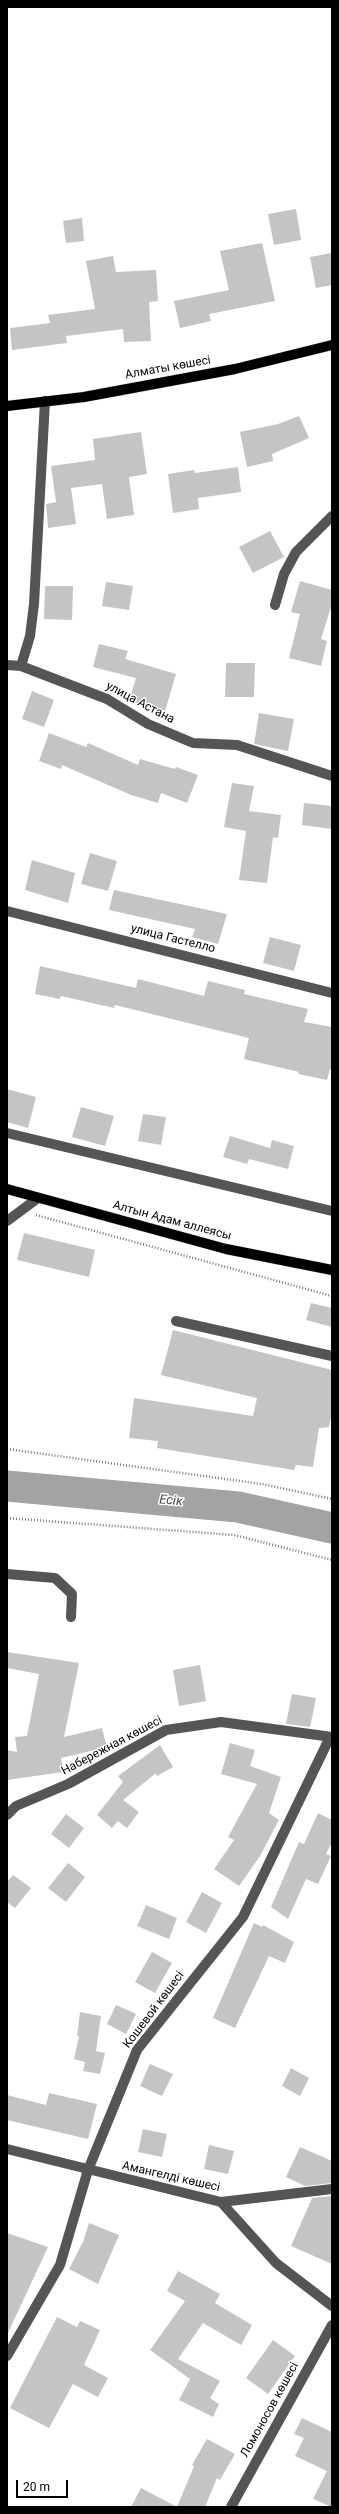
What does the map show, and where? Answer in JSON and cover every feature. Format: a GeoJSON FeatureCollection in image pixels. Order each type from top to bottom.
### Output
{"type":"FeatureCollection","features":[{"type":"Feature","properties":{"kind":"main road","name":"Алматы көшесі"},"geometry":{"type":"LineString","coordinates":[[7,406],[84,397],[235,369],[332,345]]}},
{"type":"Feature","properties":{"kind":"main road","name":"Алтын Адам аллеясы"},"geometry":{"type":"LineString","coordinates":[[7,1189],[226,1249],[332,1270]]}},
{"type":"Feature","properties":{"kind":"street"},"geometry":{"type":"LineString","coordinates":[[21,666],[30,636],[34,604],[45,401]]}},
{"type":"Feature","properties":{"kind":"street"},"geometry":{"type":"LineString","coordinates":[[276,605],[284,574],[296,552],[332,516]]}},
{"type":"Feature","properties":{"kind":"street","name":"улица Астана"},"geometry":{"type":"LineString","coordinates":[[7,665],[21,666],[107,699],[148,724],[193,743],[237,745],[332,776]]}},
{"type":"Feature","properties":{"kind":"street","name":"улица Гастелло"},"geometry":{"type":"LineString","coordinates":[[7,911],[332,994]]}},
{"type":"Feature","properties":{"kind":"street"},"geometry":{"type":"LineString","coordinates":[[7,1133],[332,1211]]}},
{"type":"Feature","properties":{"kind":"street"},"geometry":{"type":"LineString","coordinates":[[7,1221],[38,1198]]}},
{"type":"Feature","properties":{"kind":"street"},"geometry":{"type":"LineString","coordinates":[[176,1321],[332,1356]]}},
{"type":"Feature","properties":{"kind":"street"},"geometry":{"type":"LineString","coordinates":[[7,1574],[55,1578],[72,1594],[71,1617]]}},
{"type":"Feature","properties":{"kind":"street","name":"Набережная көшесі"},"geometry":{"type":"LineString","coordinates":[[7,1815],[16,1806],[68,1784],[166,1730],[221,1722],[331,1737]]}},
{"type":"Feature","properties":{"kind":"street","name":"Кошевой көшесі"},"geometry":{"type":"LineString","coordinates":[[7,2356],[60,2264],[88,2170],[137,2050],[243,1916],[331,1737]]}},
{"type":"Feature","properties":{"kind":"street","name":"Амангелді көшесі"},"geometry":{"type":"LineString","coordinates":[[7,2149],[221,2202],[332,2189]]}},
{"type":"Feature","properties":{"kind":"street"},"geometry":{"type":"LineString","coordinates":[[221,2202],[276,2263],[332,2306]]}},
{"type":"Feature","properties":{"kind":"street","name":"Ломоносов көшесі"},"geometry":{"type":"LineString","coordinates":[[232,2507],[332,2325]]}},
{"type":"Feature","properties":{"kind":"path"},"geometry":{"type":"LineString","coordinates":[[20,1211],[332,1296]]}},
{"type":"Feature","properties":{"kind":"path"},"geometry":{"type":"LineString","coordinates":[[7,1449],[262,1484],[332,1499]]}},
{"type":"Feature","properties":{"kind":"path"},"geometry":{"type":"LineString","coordinates":[[7,1518],[234,1535],[332,1560]]}},
{"type":"Feature","properties":{"kind":"building"},"geometry":{"type":"Polygon","coordinates":[[[296,209],[301,240],[274,245],[268,214],[296,209]]]}},
{"type":"Feature","properties":{"kind":"building"},"geometry":{"type":"Polygon","coordinates":[[[82,218],[84,241],[66,243],[63,221],[82,218]]]}},
{"type":"Feature","properties":{"kind":"building"},"geometry":{"type":"Polygon","coordinates":[[[262,243],[275,301],[209,314],[211,321],[180,328],[174,301],[229,290],[220,251],[262,243]]]}},
{"type":"Feature","properties":{"kind":"building"},"geometry":{"type":"Polygon","coordinates":[[[332,253],[332,285],[316,288],[310,257],[332,253]]]}},
{"type":"Feature","properties":{"kind":"building"},"geometry":{"type":"Polygon","coordinates":[[[113,256],[116,272],[156,270],[158,301],[149,302],[151,341],[124,342],[123,329],[66,336],[67,343],[12,350],[10,328],[50,323],[48,315],[95,309],[86,261],[113,256]]]}},
{"type":"Feature","properties":{"kind":"building"},"geometry":{"type":"Polygon","coordinates":[[[299,416],[309,438],[272,454],[273,461],[247,467],[240,432],[278,424],[299,416]]]}},
{"type":"Feature","properties":{"kind":"building"},"geometry":{"type":"Polygon","coordinates":[[[141,432],[147,474],[129,477],[134,515],[107,519],[102,484],[71,488],[76,524],[48,528],[46,504],[56,502],[51,466],[95,460],[93,439],[141,432]]]}},
{"type":"Feature","properties":{"kind":"building"},"geometry":{"type":"Polygon","coordinates":[[[238,467],[241,492],[198,498],[199,509],[173,513],[168,474],[194,470],[195,473],[238,467]]]}},
{"type":"Feature","properties":{"kind":"building"},"geometry":{"type":"Polygon","coordinates":[[[270,531],[284,557],[253,573],[239,547],[270,531]]]}},
{"type":"Feature","properties":{"kind":"building"},"geometry":{"type":"Polygon","coordinates":[[[300,581],[332,590],[332,604],[321,639],[327,641],[321,666],[289,658],[300,614],[291,612],[300,581]]]}},
{"type":"Feature","properties":{"kind":"building"},"geometry":{"type":"Polygon","coordinates":[[[106,582],[133,586],[129,610],[102,606],[106,582]]]}},
{"type":"Feature","properties":{"kind":"building"},"geometry":{"type":"Polygon","coordinates":[[[45,586],[73,586],[72,620],[44,619],[45,586]]]}},
{"type":"Feature","properties":{"kind":"building"},"geometry":{"type":"Polygon","coordinates":[[[99,644],[128,651],[125,659],[176,674],[165,711],[129,701],[136,678],[93,667],[99,644]]]}},
{"type":"Feature","properties":{"kind":"building"},"geometry":{"type":"Polygon","coordinates":[[[226,663],[255,663],[254,697],[225,697],[226,663]]]}},
{"type":"Feature","properties":{"kind":"building"},"geometry":{"type":"Polygon","coordinates":[[[32,691],[54,700],[44,727],[22,719],[32,691]]]}},
{"type":"Feature","properties":{"kind":"building"},"geometry":{"type":"Polygon","coordinates":[[[259,713],[294,719],[288,751],[254,744],[259,713]]]}},
{"type":"Feature","properties":{"kind":"building"},"geometry":{"type":"Polygon","coordinates":[[[49,733],[86,747],[88,743],[138,765],[140,759],[175,769],[176,767],[198,775],[187,803],[161,793],[158,803],[131,795],[62,765],[61,769],[39,761],[49,733]]]}},
{"type":"Feature","properties":{"kind":"building"},"geometry":{"type":"Polygon","coordinates":[[[232,783],[254,786],[249,811],[281,815],[278,838],[273,837],[267,883],[239,880],[246,831],[224,827],[232,783]]]}},
{"type":"Feature","properties":{"kind":"building"},"geometry":{"type":"Polygon","coordinates":[[[304,803],[332,806],[332,829],[302,825],[304,803]]]}},
{"type":"Feature","properties":{"kind":"building"},"geometry":{"type":"Polygon","coordinates":[[[90,853],[117,861],[108,891],[81,884],[90,853]]]}},
{"type":"Feature","properties":{"kind":"building"},"geometry":{"type":"Polygon","coordinates":[[[32,860],[75,873],[68,903],[25,890],[32,860]]]}},
{"type":"Feature","properties":{"kind":"building"},"geometry":{"type":"Polygon","coordinates":[[[114,890],[227,914],[218,944],[192,937],[195,929],[109,910],[114,890]]]}},
{"type":"Feature","properties":{"kind":"building"},"geometry":{"type":"Polygon","coordinates":[[[270,937],[301,945],[294,971],[263,963],[270,937]]]}},
{"type":"Feature","properties":{"kind":"building"},"geometry":{"type":"Polygon","coordinates":[[[40,966],[136,988],[138,979],[204,996],[208,981],[245,990],[244,994],[308,1009],[304,1022],[332,1027],[332,1069],[330,1069],[327,1080],[298,1074],[299,1072],[244,1059],[249,1038],[115,1005],[114,1008],[61,996],[60,999],[35,994],[40,966]]]}},
{"type":"Feature","properties":{"kind":"building"},"geometry":{"type":"Polygon","coordinates":[[[7,1089],[36,1097],[28,1128],[7,1122],[7,1089]]]}},
{"type":"Feature","properties":{"kind":"building"},"geometry":{"type":"Polygon","coordinates":[[[81,1107],[114,1116],[105,1146],[72,1137],[81,1107]]]}},
{"type":"Feature","properties":{"kind":"building"},"geometry":{"type":"Polygon","coordinates":[[[143,1114],[166,1117],[161,1145],[138,1141],[143,1114]]]}},
{"type":"Feature","properties":{"kind":"building"},"geometry":{"type":"Polygon","coordinates":[[[230,1136],[270,1148],[272,1140],[294,1146],[288,1169],[249,1159],[247,1164],[223,1157],[230,1136]]]}},
{"type":"Feature","properties":{"kind":"building"},"geometry":{"type":"Polygon","coordinates":[[[24,1233],[95,1250],[89,1277],[17,1260],[24,1233]]]}},
{"type":"Feature","properties":{"kind":"building"},"geometry":{"type":"Polygon","coordinates":[[[311,1303],[332,1308],[332,1327],[306,1320],[311,1303]]]}},
{"type":"Feature","properties":{"kind":"building"},"geometry":{"type":"Polygon","coordinates":[[[173,1330],[332,1370],[332,1412],[329,1427],[319,1428],[313,1467],[296,1465],[294,1470],[157,1448],[158,1441],[129,1438],[134,1398],[253,1416],[257,1398],[161,1375],[173,1330]]]}},
{"type":"Feature","properties":{"kind":"building"},"geometry":{"type":"Polygon","coordinates":[[[7,1652],[79,1663],[64,1737],[102,1728],[107,1747],[61,1758],[63,1772],[7,1780],[7,1750],[17,1752],[15,1737],[27,1736],[39,1674],[7,1668],[7,1652]]]}},
{"type":"Feature","properties":{"kind":"building"},"geometry":{"type":"Polygon","coordinates":[[[200,1665],[206,1701],[179,1706],[173,1670],[200,1665]]]}},
{"type":"Feature","properties":{"kind":"building"},"geometry":{"type":"Polygon","coordinates":[[[292,1694],[316,1698],[310,1727],[286,1724],[292,1694]]]}},
{"type":"Feature","properties":{"kind":"building"},"geometry":{"type":"Polygon","coordinates":[[[230,1743],[255,1750],[250,1766],[281,1777],[269,1813],[279,1820],[260,1856],[239,1886],[214,1869],[234,1840],[228,1837],[257,1784],[221,1774],[230,1743]]]}},
{"type":"Feature","properties":{"kind":"building"},"geometry":{"type":"Polygon","coordinates":[[[160,1745],[173,1767],[157,1776],[156,1773],[123,1800],[139,1812],[127,1828],[118,1821],[112,1828],[97,1815],[123,1782],[118,1776],[160,1745]]]}},
{"type":"Feature","properties":{"kind":"building"},"geometry":{"type":"Polygon","coordinates":[[[318,1813],[332,1820],[332,1842],[326,1854],[331,1856],[318,1884],[306,1879],[288,1919],[271,1907],[299,1842],[304,1844],[318,1813]]]}},
{"type":"Feature","properties":{"kind":"building"},"geometry":{"type":"Polygon","coordinates":[[[66,1814],[84,1828],[69,1848],[51,1834],[66,1814]]]}},
{"type":"Feature","properties":{"kind":"building"},"geometry":{"type":"Polygon","coordinates":[[[68,1863],[85,1877],[66,1902],[48,1888],[68,1863]]]}},
{"type":"Feature","properties":{"kind":"building"},"geometry":{"type":"Polygon","coordinates":[[[13,1875],[31,1888],[15,1908],[7,1902],[7,1882],[13,1875]]]}},
{"type":"Feature","properties":{"kind":"building"},"geometry":{"type":"Polygon","coordinates":[[[202,1892],[222,1903],[206,1933],[186,1922],[202,1892]]]}},
{"type":"Feature","properties":{"kind":"building"},"geometry":{"type":"Polygon","coordinates":[[[146,1905],[177,1918],[169,1939],[137,1926],[146,1905]]]}},
{"type":"Feature","properties":{"kind":"building"},"geometry":{"type":"Polygon","coordinates":[[[254,1923],[262,1927],[263,1925],[294,1942],[285,1963],[269,1956],[235,2028],[213,2018],[254,1923]]]}},
{"type":"Feature","properties":{"kind":"building"},"geometry":{"type":"Polygon","coordinates":[[[152,1952],[172,1963],[155,1993],[135,1982],[152,1952]]]}},
{"type":"Feature","properties":{"kind":"building"},"geometry":{"type":"Polygon","coordinates":[[[116,2005],[136,2014],[126,2034],[107,2024],[116,2005]]]}},
{"type":"Feature","properties":{"kind":"building"},"geometry":{"type":"Polygon","coordinates":[[[80,2012],[101,2016],[96,2051],[105,2053],[100,2074],[83,2071],[85,2062],[74,2059],[79,2036],[77,2036],[80,2012]]]}},
{"type":"Feature","properties":{"kind":"building"},"geometry":{"type":"Polygon","coordinates":[[[150,2064],[173,2074],[162,2096],[140,2086],[150,2064]]]}},
{"type":"Feature","properties":{"kind":"building"},"geometry":{"type":"Polygon","coordinates":[[[291,2068],[309,2078],[300,2096],[282,2086],[291,2068]]]}},
{"type":"Feature","properties":{"kind":"building"},"geometry":{"type":"Polygon","coordinates":[[[49,2093],[97,2104],[88,2139],[7,2120],[7,2095],[46,2105],[49,2093]]]}},
{"type":"Feature","properties":{"kind":"building"},"geometry":{"type":"Polygon","coordinates":[[[143,2129],[167,2134],[162,2157],[138,2152],[143,2129]]]}},
{"type":"Feature","properties":{"kind":"building"},"geometry":{"type":"Polygon","coordinates":[[[209,2145],[234,2151],[228,2174],[204,2169],[209,2145]]]}},
{"type":"Feature","properties":{"kind":"building"},"geometry":{"type":"Polygon","coordinates":[[[300,2147],[332,2161],[332,2183],[305,2186],[286,2177],[300,2147]]]}},
{"type":"Feature","properties":{"kind":"building"},"geometry":{"type":"Polygon","coordinates":[[[332,2196],[332,2264],[291,2246],[312,2198],[332,2196]]]}},
{"type":"Feature","properties":{"kind":"building"},"geometry":{"type":"Polygon","coordinates":[[[89,2223],[119,2235],[98,2284],[69,2269],[83,2242],[89,2223]]]}},
{"type":"Feature","properties":{"kind":"building"},"geometry":{"type":"Polygon","coordinates":[[[7,2233],[48,2247],[7,2335],[7,2233]]]}},
{"type":"Feature","properties":{"kind":"building"},"geometry":{"type":"Polygon","coordinates":[[[178,2271],[220,2294],[215,2303],[252,2325],[241,2345],[203,2323],[178,2359],[220,2381],[210,2398],[219,2404],[213,2417],[179,2400],[190,2379],[150,2350],[185,2301],[167,2291],[178,2271]]]}},
{"type":"Feature","properties":{"kind":"building"},"geometry":{"type":"Polygon","coordinates":[[[57,2317],[77,2327],[80,2321],[100,2330],[84,2365],[108,2378],[98,2397],[73,2384],[49,2428],[10,2408],[57,2317]]]}},
{"type":"Feature","properties":{"kind":"building"},"geometry":{"type":"Polygon","coordinates":[[[273,2340],[295,2356],[268,2394],[246,2378],[273,2340]]]}},
{"type":"Feature","properties":{"kind":"building"},"geometry":{"type":"Polygon","coordinates":[[[302,2418],[332,2432],[332,2507],[313,2499],[327,2471],[295,2456],[304,2438],[294,2434],[302,2418]]]}},
{"type":"Feature","properties":{"kind":"building"},"geometry":{"type":"Polygon","coordinates":[[[207,2439],[235,2454],[220,2480],[217,2478],[205,2507],[177,2507],[194,2466],[192,2465],[207,2439]]]}},
{"type":"Feature","properties":{"kind":"building"},"geometry":{"type":"Polygon","coordinates":[[[141,2488],[177,2507],[131,2507],[141,2488]]]}},
{"type":"Feature","properties":{"kind":"waterway","name":"Есік"},"geometry":{"type":"LineString","coordinates":[[7,1486],[238,1507],[332,1528]]}}]}
